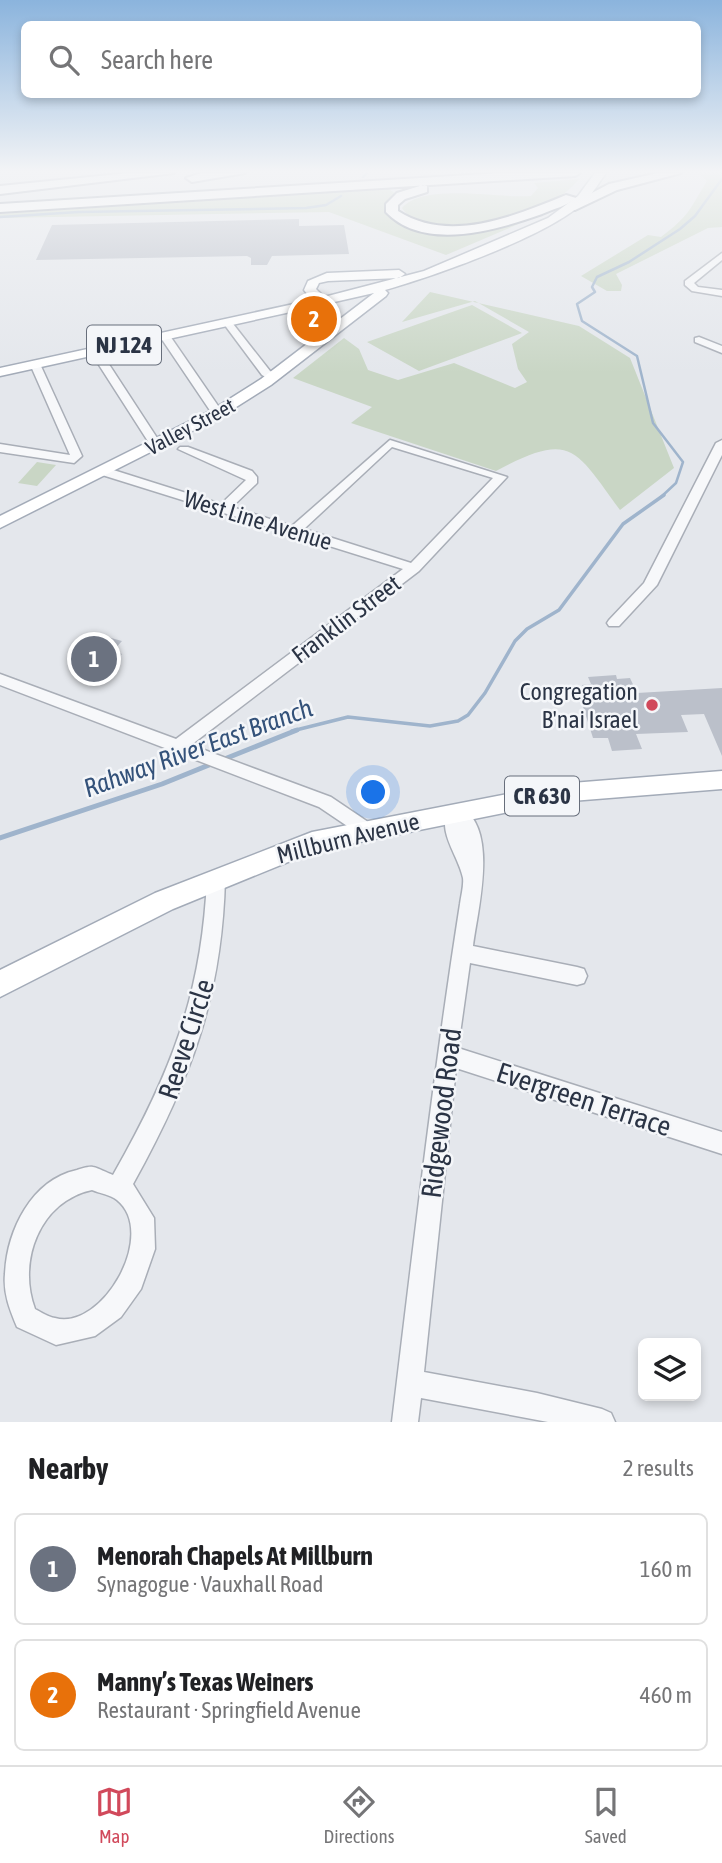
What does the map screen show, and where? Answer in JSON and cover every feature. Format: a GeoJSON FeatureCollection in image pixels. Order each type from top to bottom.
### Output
{"type":"FeatureCollection","features":[{"type":"Feature","properties":{"kind":"main road","name":"NJ 124"},"geometry":{"type":"LineString","coordinates":[[319,300],[310,290],[310,285],[319,279],[418,272],[496,239]]}},
{"type":"Feature","properties":{"kind":"main road","name":"NJ 124"},"geometry":{"type":"LineString","coordinates":[[35,364],[72,352],[399,284],[511,239]]}},
{"type":"Feature","properties":{"kind":"main road","name":"Valley Street"},"geometry":{"type":"LineString","coordinates":[[0,523],[217,413],[273,377],[372,299],[399,284]]}},
{"type":"Feature","properties":{"kind":"main road","name":"NJ 124"},"geometry":{"type":"LineString","coordinates":[[0,372],[319,300]]}},
{"type":"Feature","properties":{"kind":"main road"},"geometry":{"type":"LineString","coordinates":[[319,300],[334,317],[336,328]]}},
{"type":"Feature","properties":{"kind":"main road","name":"Millburn Avenue"},"geometry":{"type":"LineString","coordinates":[[0,984],[114,923],[216,879],[312,842],[365,829],[559,793],[722,780]]}},
{"type":"Feature","properties":{"kind":"street"},"geometry":{"type":"LineString","coordinates":[[722,256],[688,283],[695,289],[722,293]]}},
{"type":"Feature","properties":{"kind":"street"},"geometry":{"type":"LineString","coordinates":[[227,321],[265,373],[273,377]]}},
{"type":"Feature","properties":{"kind":"street"},"geometry":{"type":"LineString","coordinates":[[164,335],[217,413]]}},
{"type":"Feature","properties":{"kind":"street"},"geometry":{"type":"LineString","coordinates":[[699,340],[722,350]]}},
{"type":"Feature","properties":{"kind":"street"},"geometry":{"type":"LineString","coordinates":[[95,351],[155,444]]}},
{"type":"Feature","properties":{"kind":"street"},"geometry":{"type":"LineString","coordinates":[[0,448],[70,460],[76,453],[35,364]]}},
{"type":"Feature","properties":{"kind":"street","name":"Franklin Street"},"geometry":{"type":"LineString","coordinates":[[178,746],[414,568],[501,477],[390,443],[367,461],[294,531]]}},
{"type":"Feature","properties":{"kind":"street"},"geometry":{"type":"LineString","coordinates":[[614,623],[650,585],[718,459],[722,443]]}},
{"type":"Feature","properties":{"kind":"street"},"geometry":{"type":"LineString","coordinates":[[184,449],[248,474],[253,480],[222,509]]}},
{"type":"Feature","properties":{"kind":"street","name":"West Line Avenue"},"geometry":{"type":"LineString","coordinates":[[103,471],[414,568]]}},
{"type":"Feature","properties":{"kind":"street"},"geometry":{"type":"LineString","coordinates":[[0,679],[325,802],[365,829]]}},
{"type":"Feature","properties":{"kind":"street","name":"Ridgewood Road"},"geometry":{"type":"LineString","coordinates":[[405,1422],[447,1055],[473,879],[456,844],[455,812]]}},
{"type":"Feature","properties":{"kind":"street","name":"Reeve Circle"},"geometry":{"type":"LineString","coordinates":[[119,1187],[162,1111],[197,1019],[214,949],[216,879]]}},
{"type":"Feature","properties":{"kind":"street"},"geometry":{"type":"LineString","coordinates":[[463,953],[577,976]]}},
{"type":"Feature","properties":{"kind":"street","name":"Evergreen Terrace"},"geometry":{"type":"LineString","coordinates":[[447,1055],[722,1143]]}},
{"type":"Feature","properties":{"kind":"street"},"geometry":{"type":"LineString","coordinates":[[92,1178],[119,1187],[135,1204],[143,1232],[140,1263],[126,1294],[102,1318],[72,1330],[57,1331],[31,1322],[13,1300],[7,1278],[8,1255],[19,1224],[39,1199],[65,1183],[92,1178]]}},
{"type":"Feature","properties":{"kind":"street"},"geometry":{"type":"LineString","coordinates":[[410,1382],[537,1406],[602,1422]]}},
{"type":"Feature","properties":{"kind":"green space"},"geometry":{"type":"Polygon","coordinates":[[[403,239],[483,239],[446,255],[403,239]]]}},
{"type":"Feature","properties":{"kind":"green space"},"geometry":{"type":"Polygon","coordinates":[[[641,239],[685,239],[616,274],[622,285],[621,291],[607,291],[581,276],[641,239]]]}},
{"type":"Feature","properties":{"kind":"green space"},"geometry":{"type":"Polygon","coordinates":[[[430,292],[473,302],[402,322],[430,292]]]}},
{"type":"Feature","properties":{"kind":"green space"},"geometry":{"type":"Polygon","coordinates":[[[479,303],[579,326],[630,358],[674,468],[620,510],[592,472],[570,452],[557,449],[541,451],[496,471],[351,423],[372,407],[293,378],[344,338],[359,349],[368,370],[398,380],[454,363],[515,388],[527,382],[518,369],[512,344],[529,332],[479,303]]]}},
{"type":"Feature","properties":{"kind":"green space"},"geometry":{"type":"Polygon","coordinates":[[[472,305],[522,333],[419,371],[367,342],[472,305]]]}},
{"type":"Feature","properties":{"kind":"green space"},"geometry":{"type":"Polygon","coordinates":[[[37,462],[56,465],[37,486],[18,483],[37,462]]]}},
{"type":"Feature","properties":{"kind":"building"},"geometry":{"type":"Polygon","coordinates":[[[45,239],[346,239],[349,254],[272,256],[267,265],[251,265],[251,258],[247,256],[36,260],[45,239]]]}},
{"type":"Feature","properties":{"kind":"building"},"geometry":{"type":"Polygon","coordinates":[[[104,636],[122,641],[114,650],[122,654],[103,677],[68,663],[88,641],[96,644],[104,636]]]}},
{"type":"Feature","properties":{"kind":"building","name":"Congregation B'nai Israel"},"geometry":{"type":"Polygon","coordinates":[[[616,675],[617,679],[630,678],[637,693],[722,688],[722,756],[704,714],[681,715],[688,732],[636,734],[642,749],[612,751],[608,738],[593,738],[580,697],[586,696],[582,685],[591,684],[588,677],[616,675]]]}},
{"type":"Feature","properties":{"kind":"waterway","name":"Rahway River East Branch"},"geometry":{"type":"LineString","coordinates":[[661,497],[676,483],[683,462],[653,423],[637,356],[582,321],[577,304],[595,292],[592,287],[597,277],[629,262],[664,239]]}},
{"type":"Feature","properties":{"kind":"waterway","name":"Rahway River East Branch"},"geometry":{"type":"LineString","coordinates":[[292,731],[348,717],[430,726],[458,721],[468,715],[485,693],[515,641],[527,629],[559,610],[623,524],[664,495]]}},
{"type":"Feature","properties":{"kind":"waterway","name":"Rahway River East Branch"},"geometry":{"type":"LineString","coordinates":[[222,760],[297,730]]}},
{"type":"Feature","properties":{"kind":"waterway","name":"Rahway River East Branch"},"geometry":{"type":"LineString","coordinates":[[0,838],[162,784],[214,763]]}},
{"type":"Feature","properties":{"kind":"place","name":"Manny’s Texas Weiners"},"geometry":{"type":"Point","coordinates":[314,319]}},
{"type":"Feature","properties":{"kind":"place","name":"Menorah Chapels At Millburn"},"geometry":{"type":"Point","coordinates":[94,659]}},
{"type":"Feature","properties":{"kind":"place","name":"Congregation B'nai Israel"},"geometry":{"type":"Point","coordinates":[652,705]}}]}
